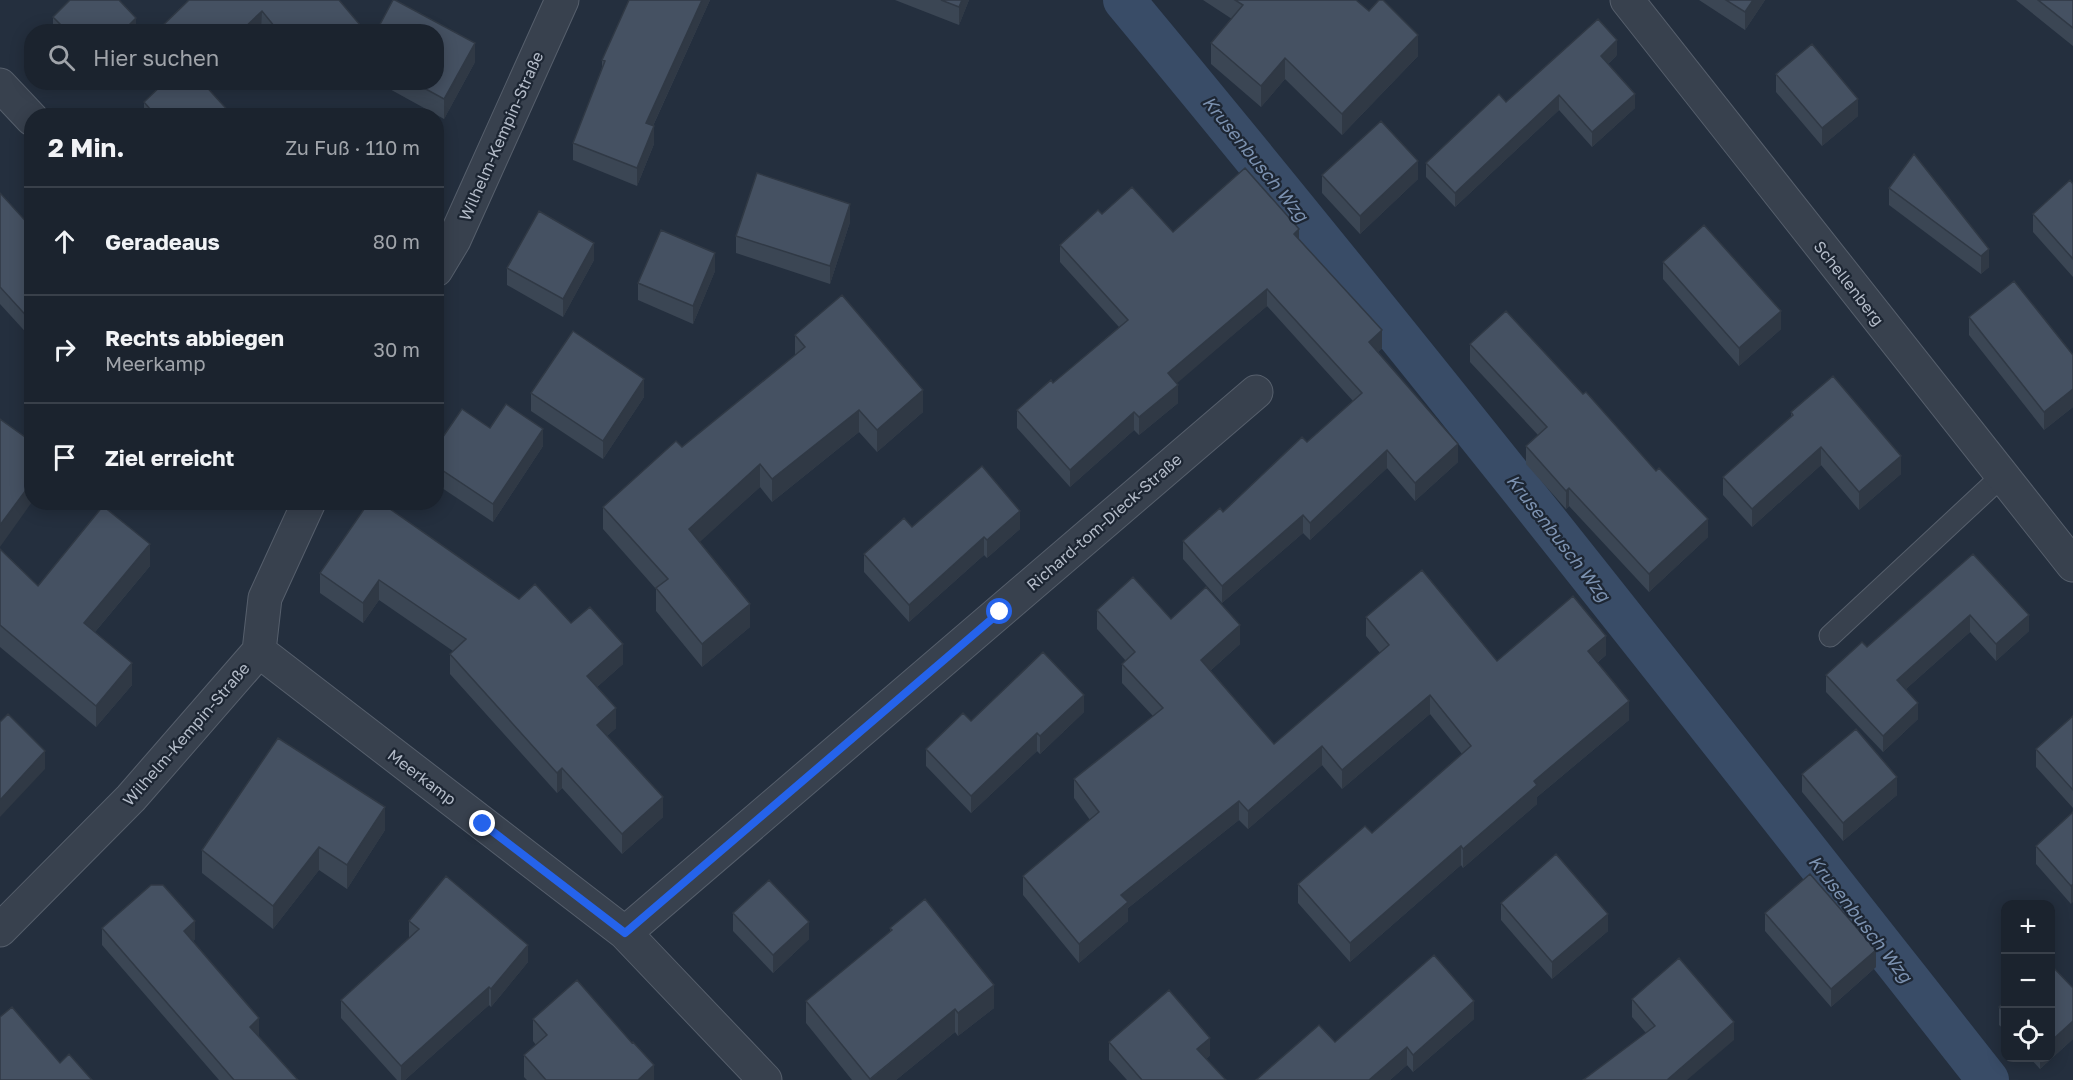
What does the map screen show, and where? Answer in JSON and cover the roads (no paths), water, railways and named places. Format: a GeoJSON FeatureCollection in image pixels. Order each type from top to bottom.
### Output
{"type":"FeatureCollection","features":[{"type":"Feature","properties":{"kind":"street","name":"Wilhelm-Kempin-Straße"},"geometry":{"type":"LineString","coordinates":[[444,257],[454,240],[562,0]]}},
{"type":"Feature","properties":{"kind":"street","name":"Schellenberg"},"geometry":{"type":"LineString","coordinates":[[1627,0],[2002,476],[2067,545]]}},
{"type":"Feature","properties":{"kind":"street"},"geometry":{"type":"LineString","coordinates":[[0,85],[24,110]]}},
{"type":"Feature","properties":{"kind":"street","name":"Richard-tom-Dieck-Straße"},"geometry":{"type":"LineString","coordinates":[[625,933],[1256,392]]}},
{"type":"Feature","properties":{"kind":"street","name":"Wilhelm-Kempin-Straße"},"geometry":{"type":"LineString","coordinates":[[0,930],[131,798],[259,651],[265,598],[305,510]]}},
{"type":"Feature","properties":{"kind":"street","name":"Meerkamp"},"geometry":{"type":"LineString","coordinates":[[259,651],[625,933],[765,1080]]}},
{"type":"Feature","properties":{"kind":"lane"},"geometry":{"type":"LineString","coordinates":[[1830,636],[2002,476]]}},
{"type":"Feature","properties":{"kind":"waterway","name":"Krusenbusch Wzg"},"geometry":{"type":"LineString","coordinates":[[1124,0],[1452,402],[1988,1080]]}}]}
